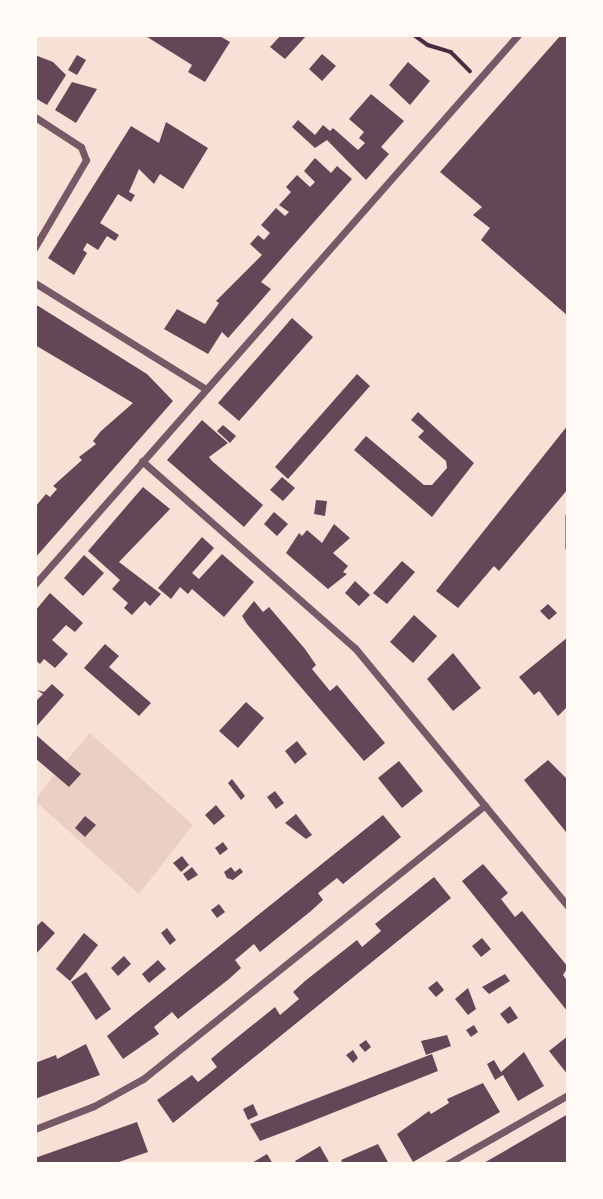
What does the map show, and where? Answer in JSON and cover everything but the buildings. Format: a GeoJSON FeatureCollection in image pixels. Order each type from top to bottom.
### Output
{"type":"FeatureCollection","features":[{"type":"Feature","properties":{"kind":"street"},"geometry":{"type":"LineString","coordinates":[[35,584],[518,35]]}},
{"type":"Feature","properties":{"kind":"street"},"geometry":{"type":"LineString","coordinates":[[35,117],[81,147],[86,160],[35,247]]}},
{"type":"Feature","properties":{"kind":"street"},"geometry":{"type":"LineString","coordinates":[[35,284],[206,389]]}},
{"type":"Feature","properties":{"kind":"street"},"geometry":{"type":"LineString","coordinates":[[142,461],[355,648],[568,906]]}},
{"type":"Feature","properties":{"kind":"street"},"geometry":{"type":"LineString","coordinates":[[35,1129],[94,1106],[143,1079],[485,805]]}},
{"type":"Feature","properties":{"kind":"street"},"geometry":{"type":"LineString","coordinates":[[447,1164],[568,1095]]}},
{"type":"Feature","properties":{"kind":"path"},"geometry":{"type":"LineString","coordinates":[[414,35],[428,45],[451,52],[479,79]]}},
{"type":"Feature","properties":{"kind":"path"},"geometry":{"type":"LineString","coordinates":[[568,516],[568,548]]}},
{"type":"Feature","properties":{"kind":"shaded area"},"geometry":{"type":"Polygon","coordinates":[[[90,733],[193,825],[139,894],[35,801],[54,775],[69,787],[80,775],[66,761],[90,733]]]}}]}
